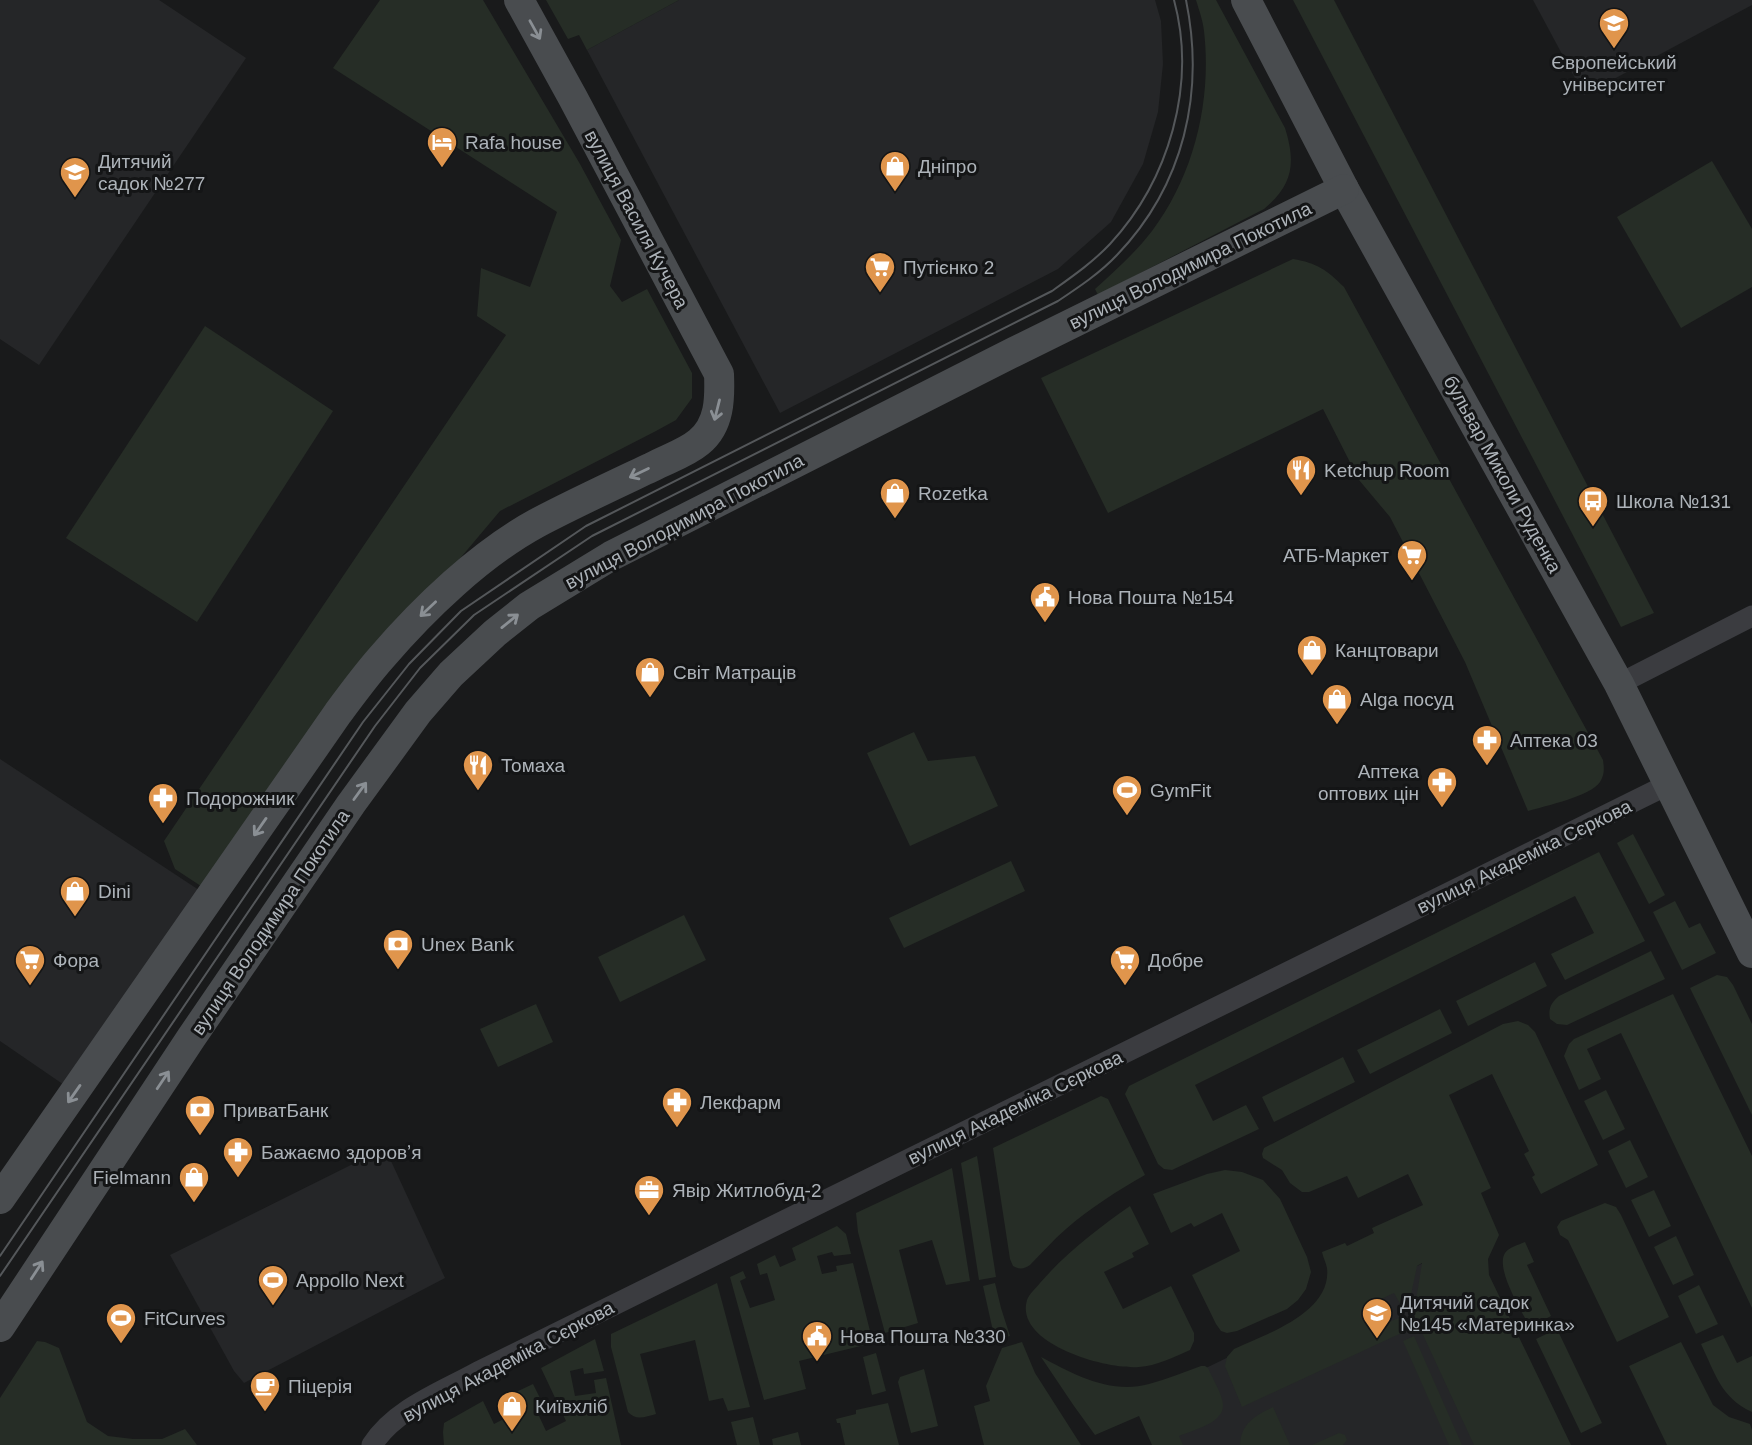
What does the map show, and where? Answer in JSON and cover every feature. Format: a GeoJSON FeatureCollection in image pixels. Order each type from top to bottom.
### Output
{"type":"FeatureCollection","features":[{"type":"Feature","properties":{"kind":"street","name":"вулиця Василя Кучера"},"geometry":{"type":"LineString","coordinates":[[0,1199],[338,713],[380,658],[418,617],[504,544],[536,523],[675,456],[699,442],[710,430],[719,408],[719,374],[519,0]]}},
{"type":"Feature","properties":{"kind":"street","name":"бульвар Миколи Руденка"},"geometry":{"type":"LineString","coordinates":[[1246,0],[1344,189],[1619,684],[1752,953]]}},
{"type":"Feature","properties":{"kind":"street","name":"вулиця Володимира Покотила"},"geometry":{"type":"LineString","coordinates":[[0,1327],[191,1038],[358,793],[418,712],[452,674],[495,633],[529,606],[611,555],[1344,189]]}},
{"type":"Feature","properties":{"kind":"street"},"geometry":{"type":"LineString","coordinates":[[1619,684],[1752,616]]}},
{"type":"Feature","properties":{"kind":"street","name":"вулиця Академіка Сєркова"},"geometry":{"type":"LineString","coordinates":[[372,1445],[403,1413],[478,1372],[1670,784]]}},
{"type":"Feature","properties":{"kind":"shaded area","name":"Дитячий садок №277"},"geometry":{"type":"Polygon","coordinates":[[[0,0],[159,0],[246,58],[39,365],[0,339],[0,0]]]}},
{"type":"Feature","properties":{"kind":"shaded area"},"geometry":{"type":"Polygon","coordinates":[[[380,0],[483,0],[580,164],[621,240],[610,286],[622,302],[647,289],[692,373],[692,398],[676,420],[500,511],[366,670],[210,892],[175,869],[164,841],[506,335],[477,316],[481,268],[530,287],[557,212],[333,68],[380,0]]]}},
{"type":"Feature","properties":{"kind":"shaded area"},"geometry":{"type":"Polygon","coordinates":[[[546,0],[679,0],[587,50],[579,35],[568,39],[546,0]]]}},
{"type":"Feature","properties":{"kind":"shaded area","name":"Дніпро"},"geometry":{"type":"Polygon","coordinates":[[[679,0],[1155,0],[1161,21],[1163,64],[1158,112],[1143,164],[1111,222],[1058,269],[780,413],[587,50],[679,0]]]}},
{"type":"Feature","properties":{"kind":"shaded area"},"geometry":{"type":"Polygon","coordinates":[[[1196,0],[1216,0],[1285,128],[1290,152],[1290,173],[1281,191],[1264,209],[1098,295],[1095,289],[1152,231],[1167,209],[1189,162],[1197,136],[1205,84],[1204,31],[1196,0]]]}},
{"type":"Feature","properties":{"kind":"shaded area"},"geometry":{"type":"Polygon","coordinates":[[[1293,0],[1334,0],[1654,613],[1621,627],[1293,0]]]}},
{"type":"Feature","properties":{"kind":"shaded area","name":"Європейський університет"},"geometry":{"type":"Polygon","coordinates":[[[1533,0],[1752,0],[1752,5],[1584,95],[1533,0]]]}},
{"type":"Feature","properties":{"kind":"shaded area"},"geometry":{"type":"Polygon","coordinates":[[[1712,161],[1752,229],[1752,287],[1681,328],[1617,217],[1712,161]]]}},
{"type":"Feature","properties":{"kind":"shaded area"},"geometry":{"type":"Polygon","coordinates":[[[1293,259],[1321,268],[1344,287],[1603,760],[1602,779],[1587,792],[1528,811],[1465,662],[1390,517],[1359,480],[1323,409],[1108,513],[1041,378],[1293,259]]]}},
{"type":"Feature","properties":{"kind":"shaded area"},"geometry":{"type":"Polygon","coordinates":[[[205,326],[333,411],[197,622],[66,538],[205,326]]]}},
{"type":"Feature","properties":{"kind":"shaded area"},"geometry":{"type":"Polygon","coordinates":[[[914,732],[928,761],[975,756],[998,806],[910,846],[867,753],[914,732]]]}},
{"type":"Feature","properties":{"kind":"shaded area"},"geometry":{"type":"Polygon","coordinates":[[[0,759],[208,896],[70,1089],[0,1041],[0,759]]]}},
{"type":"Feature","properties":{"kind":"shaded area"},"geometry":{"type":"Polygon","coordinates":[[[1633,834],[1665,895],[1649,904],[1617,843],[1633,834]]]}},
{"type":"Feature","properties":{"kind":"shaded area"},"geometry":{"type":"Polygon","coordinates":[[[1599,852],[1645,941],[1565,980],[1551,954],[1594,933],[1575,896],[1195,1085],[1213,1121],[1246,1105],[1259,1129],[1172,1170],[1164,1169],[1158,1164],[1125,1094],[1129,1086],[1599,852]]]}},
{"type":"Feature","properties":{"kind":"shaded area"},"geometry":{"type":"Polygon","coordinates":[[[1011,861],[1025,891],[904,948],[889,918],[1011,861]]]}},
{"type":"Feature","properties":{"kind":"shaded area"},"geometry":{"type":"Polygon","coordinates":[[[1675,901],[1689,928],[1700,923],[1716,953],[1682,970],[1653,912],[1675,901]]]}},
{"type":"Feature","properties":{"kind":"shaded area"},"geometry":{"type":"Polygon","coordinates":[[[684,915],[706,960],[620,1002],[598,957],[684,915]]]}},
{"type":"Feature","properties":{"kind":"shaded area"},"geometry":{"type":"Polygon","coordinates":[[[1651,951],[1665,979],[1567,1025],[1557,1024],[1550,1019],[1551,1006],[1559,996],[1651,951]]]}},
{"type":"Feature","properties":{"kind":"shaded area"},"geometry":{"type":"Polygon","coordinates":[[[1535,962],[1547,986],[1468,1026],[1456,1001],[1535,962]]]}},
{"type":"Feature","properties":{"kind":"shaded area"},"geometry":{"type":"Polygon","coordinates":[[[1717,975],[1727,977],[1733,985],[1752,1024],[1752,1115],[1690,988],[1717,975]]]}},
{"type":"Feature","properties":{"kind":"shaded area"},"geometry":{"type":"Polygon","coordinates":[[[1673,994],[1752,1156],[1752,1308],[1621,1033],[1587,1049],[1601,1079],[1579,1090],[1564,1056],[1574,1039],[1673,994]]]}},
{"type":"Feature","properties":{"kind":"shaded area"},"geometry":{"type":"Polygon","coordinates":[[[536,1004],[553,1042],[498,1067],[480,1029],[536,1004]]]}},
{"type":"Feature","properties":{"kind":"shaded area"},"geometry":{"type":"Polygon","coordinates":[[[1440,1009],[1452,1033],[1370,1074],[1357,1050],[1440,1009]]]}},
{"type":"Feature","properties":{"kind":"shaded area"},"geometry":{"type":"Polygon","coordinates":[[[1518,1021],[1535,1032],[1598,1165],[1541,1194],[1524,1154],[1529,1151],[1492,1074],[1449,1095],[1491,1188],[1481,1193],[1499,1235],[1488,1259],[1489,1275],[1571,1445],[1474,1445],[1412,1311],[1422,1263],[1417,1266],[1409,1304],[1402,1307],[1394,1293],[1370,1304],[1381,1325],[1404,1316],[1410,1329],[1242,1407],[1225,1366],[1227,1357],[1234,1349],[1294,1320],[1319,1298],[1326,1284],[1327,1268],[1322,1252],[1345,1243],[1347,1246],[1374,1233],[1372,1228],[1423,1205],[1408,1174],[1358,1198],[1347,1176],[1309,1192],[1302,1192],[1290,1183],[1282,1170],[1263,1158],[1264,1148],[1503,1024],[1518,1021]]]}},
{"type":"Feature","properties":{"kind":"shaded area"},"geometry":{"type":"Polygon","coordinates":[[[1343,1057],[1355,1082],[1274,1122],[1262,1097],[1343,1057]]]}},
{"type":"Feature","properties":{"kind":"shaded area"},"geometry":{"type":"Polygon","coordinates":[[[1606,1090],[1625,1129],[1603,1140],[1584,1101],[1606,1090]]]}},
{"type":"Feature","properties":{"kind":"shaded area"},"geometry":{"type":"Polygon","coordinates":[[[1101,1096],[1108,1099],[1145,1175],[1085,1214],[1061,1233],[1030,1265],[1022,1268],[1013,1266],[993,1148],[1101,1096]]]}},
{"type":"Feature","properties":{"kind":"shaded area"},"geometry":{"type":"Polygon","coordinates":[[[1630,1140],[1648,1177],[1626,1188],[1608,1151],[1630,1140]]]}},
{"type":"Feature","properties":{"kind":"shaded area"},"geometry":{"type":"Polygon","coordinates":[[[385,1148],[445,1278],[244,1383],[234,1371],[170,1255],[385,1148]]]}},
{"type":"Feature","properties":{"kind":"shaded area"},"geometry":{"type":"Polygon","coordinates":[[[977,1156],[996,1277],[979,1280],[961,1163],[977,1156]]]}},
{"type":"Feature","properties":{"kind":"shaded area"},"geometry":{"type":"Polygon","coordinates":[[[952,1168],[970,1281],[946,1285],[932,1240],[899,1250],[918,1323],[885,1333],[858,1232],[856,1213],[952,1168]]]}},
{"type":"Feature","properties":{"kind":"shaded area"},"geometry":{"type":"Polygon","coordinates":[[[1225,1170],[1242,1172],[1263,1180],[1280,1199],[1307,1257],[1311,1272],[1306,1289],[1287,1309],[1227,1333],[1221,1331],[1216,1324],[1192,1275],[1240,1251],[1222,1213],[1194,1227],[1191,1223],[1171,1233],[1153,1194],[1225,1170]]]}},
{"type":"Feature","properties":{"kind":"shaded area"},"geometry":{"type":"Polygon","coordinates":[[[1654,1190],[1671,1226],[1649,1237],[1631,1200],[1654,1190]]]}},
{"type":"Feature","properties":{"kind":"shaded area"},"geometry":{"type":"Polygon","coordinates":[[[1605,1203],[1616,1207],[1621,1215],[1669,1317],[1617,1342],[1568,1240],[1560,1235],[1557,1227],[1561,1221],[1605,1203]]]}},
{"type":"Feature","properties":{"kind":"shaded area"},"geometry":{"type":"Polygon","coordinates":[[[1130,1206],[1149,1244],[1132,1253],[1134,1257],[1104,1272],[1123,1309],[1171,1286],[1194,1333],[1190,1350],[1158,1363],[1139,1367],[1106,1364],[1066,1351],[1048,1341],[1035,1329],[1027,1316],[1028,1298],[1050,1272],[1082,1242],[1130,1206]]]}},
{"type":"Feature","properties":{"kind":"shaded area"},"geometry":{"type":"Polygon","coordinates":[[[837,1226],[846,1234],[851,1254],[834,1256],[832,1252],[817,1256],[822,1274],[837,1271],[836,1266],[853,1263],[873,1343],[799,1361],[806,1389],[764,1400],[730,1277],[743,1271],[746,1278],[740,1281],[750,1308],[775,1300],[767,1273],[760,1275],[757,1264],[775,1255],[780,1267],[796,1260],[792,1248],[837,1226]]]}},
{"type":"Feature","properties":{"kind":"shaded area"},"geometry":{"type":"Polygon","coordinates":[[[1676,1236],[1694,1275],[1673,1285],[1654,1247],[1676,1236]]]}},
{"type":"Feature","properties":{"kind":"shaded area"},"geometry":{"type":"Polygon","coordinates":[[[1525,1242],[1534,1262],[1527,1265],[1551,1316],[1530,1327],[1506,1279],[1503,1260],[1509,1249],[1525,1242]]]}},
{"type":"Feature","properties":{"kind":"shaded area","name":"Дитячий садок №145 «Материнка»"},"geometry":{"type":"Polygon","coordinates":[[[1448,1251],[1538,1445],[1168,1445],[1146,1397],[1448,1251]]]}},
{"type":"Feature","properties":{"kind":"shaded area"},"geometry":{"type":"Polygon","coordinates":[[[717,1283],[750,1407],[728,1411],[723,1398],[709,1401],[695,1340],[640,1354],[656,1414],[634,1417],[628,1412],[611,1347],[611,1334],[717,1283]]]}},
{"type":"Feature","properties":{"kind":"shaded area"},"geometry":{"type":"Polygon","coordinates":[[[995,1283],[1010,1336],[995,1340],[983,1286],[995,1283]]]}},
{"type":"Feature","properties":{"kind":"shaded area"},"geometry":{"type":"Polygon","coordinates":[[[1699,1285],[1718,1324],[1696,1334],[1678,1296],[1699,1285]]]}},
{"type":"Feature","properties":{"kind":"shaded area"},"geometry":{"type":"Polygon","coordinates":[[[1557,1329],[1602,1423],[1581,1433],[1536,1339],[1557,1329]]]}},
{"type":"Feature","properties":{"kind":"shaded area"},"geometry":{"type":"Polygon","coordinates":[[[1723,1335],[1737,1363],[1752,1356],[1752,1412],[1726,1392],[1701,1344],[1723,1335]]]}},
{"type":"Feature","properties":{"kind":"shaded area"},"geometry":{"type":"Polygon","coordinates":[[[1414,1336],[1462,1445],[1449,1445],[1403,1341],[1414,1336]]]}},
{"type":"Feature","properties":{"kind":"shaded area"},"geometry":{"type":"Polygon","coordinates":[[[595,1339],[604,1371],[584,1374],[583,1368],[570,1371],[575,1396],[596,1393],[594,1380],[606,1378],[621,1445],[444,1445],[444,1423],[483,1401],[494,1424],[525,1408],[516,1392],[533,1384],[547,1412],[539,1416],[546,1431],[566,1421],[541,1368],[595,1339]]]}},
{"type":"Feature","properties":{"kind":"shaded area"},"geometry":{"type":"Polygon","coordinates":[[[37,1341],[59,1348],[87,1422],[108,1436],[162,1439],[185,1429],[197,1445],[0,1445],[0,1398],[37,1341]]]}},
{"type":"Feature","properties":{"kind":"shaded area"},"geometry":{"type":"Polygon","coordinates":[[[1022,1342],[1035,1373],[1081,1445],[984,1445],[974,1406],[990,1401],[986,1386],[1002,1348],[1022,1342]]]}},
{"type":"Feature","properties":{"kind":"shaded area"},"geometry":{"type":"Polygon","coordinates":[[[1681,1342],[1713,1405],[1729,1417],[1750,1424],[1752,1445],[1667,1445],[1629,1366],[1681,1342]]]}},
{"type":"Feature","properties":{"kind":"shaded area"},"geometry":{"type":"Polygon","coordinates":[[[876,1353],[886,1391],[872,1395],[863,1357],[876,1353]]]}},
{"type":"Feature","properties":{"kind":"shaded area"},"geometry":{"type":"Polygon","coordinates":[[[1041,1357],[1093,1381],[1121,1387],[1149,1384],[1205,1366],[1221,1396],[1222,1411],[1219,1417],[1207,1425],[1179,1436],[1183,1445],[1152,1445],[1139,1416],[1095,1435],[1041,1357]]]}},
{"type":"Feature","properties":{"kind":"shaded area"},"geometry":{"type":"Polygon","coordinates":[[[924,1369],[938,1426],[911,1433],[898,1382],[900,1377],[924,1369]]]}},
{"type":"Feature","properties":{"kind":"shaded area"},"geometry":{"type":"Polygon","coordinates":[[[888,1403],[899,1445],[845,1445],[840,1423],[837,1423],[836,1419],[856,1414],[856,1410],[888,1403]]]}},
{"type":"Feature","properties":{"kind":"shaded area"},"geometry":{"type":"Polygon","coordinates":[[[1273,1407],[1290,1445],[1240,1445],[1246,1426],[1255,1417],[1273,1407]]]}},
{"type":"Feature","properties":{"kind":"shaded area"},"geometry":{"type":"Polygon","coordinates":[[[753,1417],[760,1445],[737,1445],[731,1422],[753,1417]]]}},
{"type":"Feature","properties":{"kind":"shaded area"},"geometry":{"type":"Polygon","coordinates":[[[798,1432],[801,1445],[773,1445],[772,1439],[798,1432]]]}},
{"type":"Feature","properties":{"kind":"shaded area"},"geometry":{"type":"Polygon","coordinates":[[[1339,1433],[1345,1435],[1347,1440],[1343,1445],[1312,1445],[1339,1433]]]}},
{"type":"Feature","properties":{"kind":"tram line"},"geometry":{"type":"LineString","coordinates":[[0,1256],[363,722],[409,664],[461,611],[586,526],[1052,291],[1090,263],[1110,244],[1131,219],[1148,191],[1173,130],[1182,65],[1174,0]]}},
{"type":"Feature","properties":{"kind":"tram line"},"geometry":{"type":"LineString","coordinates":[[0,1276],[375,726],[420,668],[474,615],[592,536],[1058,301],[1117,255],[1140,228],[1159,199],[1184,136],[1193,69],[1186,0]]}},
{"type":"Feature","properties":{"kind":"place","name":"Європейський університет"},"geometry":{"type":"Point","coordinates":[1614,50]}},
{"type":"Feature","properties":{"kind":"place","name":"Rafa house"},"geometry":{"type":"Point","coordinates":[442,169]}},
{"type":"Feature","properties":{"kind":"place","name":"Дніпро"},"geometry":{"type":"Point","coordinates":[895,193]}},
{"type":"Feature","properties":{"kind":"place","name":"Дитячий садок №277"},"geometry":{"type":"Point","coordinates":[75,199]}},
{"type":"Feature","properties":{"kind":"place","name":"Путієнко 2"},"geometry":{"type":"Point","coordinates":[880,294]}},
{"type":"Feature","properties":{"kind":"place","name":"Ketchup Room"},"geometry":{"type":"Point","coordinates":[1301,497]}},
{"type":"Feature","properties":{"kind":"place","name":"Rozetka"},"geometry":{"type":"Point","coordinates":[895,520]}},
{"type":"Feature","properties":{"kind":"place","name":"Школа №131"},"geometry":{"type":"Point","coordinates":[1593,528]}},
{"type":"Feature","properties":{"kind":"place","name":"АТБ-Маркет"},"geometry":{"type":"Point","coordinates":[1412,582]}},
{"type":"Feature","properties":{"kind":"place","name":"Нова Пошта №154"},"geometry":{"type":"Point","coordinates":[1045,624]}},
{"type":"Feature","properties":{"kind":"place","name":"Канцтовари"},"geometry":{"type":"Point","coordinates":[1312,677]}},
{"type":"Feature","properties":{"kind":"place","name":"Світ Матраців"},"geometry":{"type":"Point","coordinates":[650,699]}},
{"type":"Feature","properties":{"kind":"place","name":"Alga посуд"},"geometry":{"type":"Point","coordinates":[1337,726]}},
{"type":"Feature","properties":{"kind":"place","name":"Аптека 03"},"geometry":{"type":"Point","coordinates":[1487,767]}},
{"type":"Feature","properties":{"kind":"place","name":"Томаха"},"geometry":{"type":"Point","coordinates":[478,792]}},
{"type":"Feature","properties":{"kind":"place","name":"Аптека оптових цін"},"geometry":{"type":"Point","coordinates":[1442,809]}},
{"type":"Feature","properties":{"kind":"place","name":"GymFit"},"geometry":{"type":"Point","coordinates":[1127,817]}},
{"type":"Feature","properties":{"kind":"place","name":"Подорожник"},"geometry":{"type":"Point","coordinates":[163,825]}},
{"type":"Feature","properties":{"kind":"place","name":"Dini"},"geometry":{"type":"Point","coordinates":[75,918]}},
{"type":"Feature","properties":{"kind":"place","name":"Unex Bank"},"geometry":{"type":"Point","coordinates":[398,971]}},
{"type":"Feature","properties":{"kind":"place","name":"Фора"},"geometry":{"type":"Point","coordinates":[30,987]}},
{"type":"Feature","properties":{"kind":"place","name":"Добре"},"geometry":{"type":"Point","coordinates":[1125,987]}},
{"type":"Feature","properties":{"kind":"place","name":"Лекфарм"},"geometry":{"type":"Point","coordinates":[677,1129]}},
{"type":"Feature","properties":{"kind":"place","name":"ПриватБанк"},"geometry":{"type":"Point","coordinates":[200,1137]}},
{"type":"Feature","properties":{"kind":"place","name":"Бажаємо здоровʼя"},"geometry":{"type":"Point","coordinates":[238,1179]}},
{"type":"Feature","properties":{"kind":"place","name":"Fielmann"},"geometry":{"type":"Point","coordinates":[194,1204]}},
{"type":"Feature","properties":{"kind":"place","name":"Явір Житлобуд-2"},"geometry":{"type":"Point","coordinates":[649,1217]}},
{"type":"Feature","properties":{"kind":"place","name":"Appollo Next"},"geometry":{"type":"Point","coordinates":[273,1307]}},
{"type":"Feature","properties":{"kind":"place","name":"Дитячий садок №145 «Материнка»"},"geometry":{"type":"Point","coordinates":[1377,1340]}},
{"type":"Feature","properties":{"kind":"place","name":"FitCurves"},"geometry":{"type":"Point","coordinates":[121,1345]}},
{"type":"Feature","properties":{"kind":"place","name":"Нова Пошта №330"},"geometry":{"type":"Point","coordinates":[817,1363]}},
{"type":"Feature","properties":{"kind":"place","name":"Піцерія"},"geometry":{"type":"Point","coordinates":[265,1413]}},
{"type":"Feature","properties":{"kind":"place","name":"Київхліб"},"geometry":{"type":"Point","coordinates":[512,1433]}}]}
